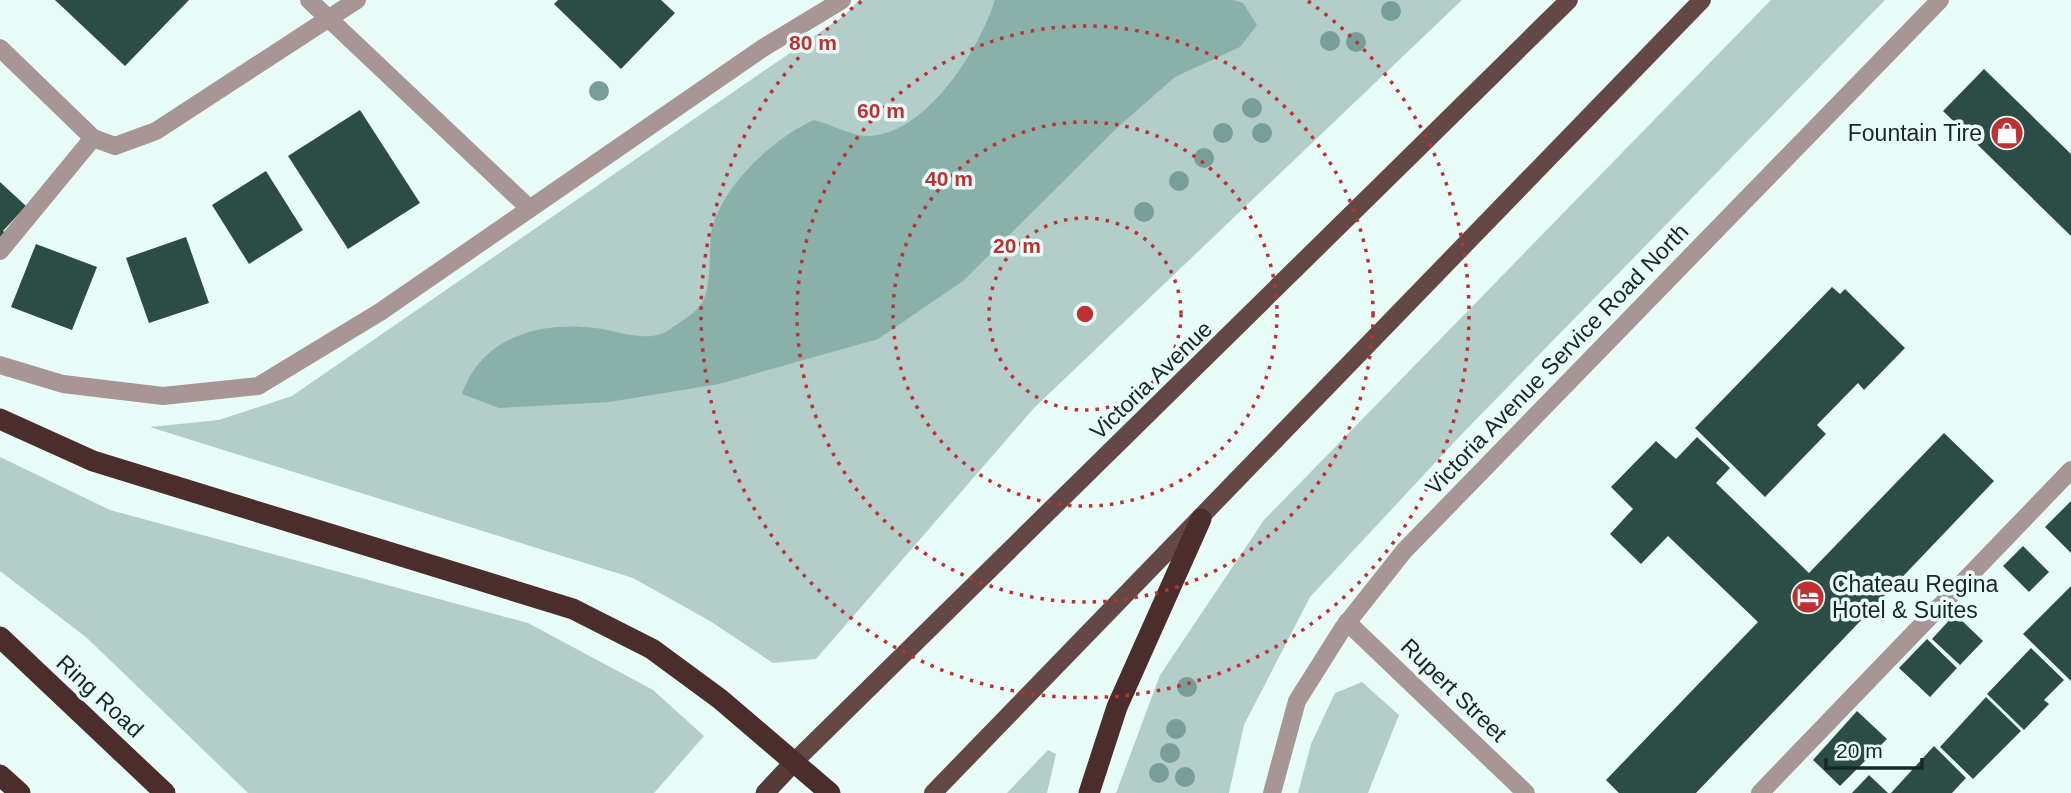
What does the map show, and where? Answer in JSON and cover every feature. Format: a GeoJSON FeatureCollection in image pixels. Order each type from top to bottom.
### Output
{"type":"FeatureCollection","features":[{"type":"Feature","properties":{"kind":"highway"},"geometry":{"type":"LineString","coordinates":[[0,419],[93,461],[573,609],[652,649],[720,699],[830,793]]}},
{"type":"Feature","properties":{"kind":"highway"},"geometry":{"type":"LineString","coordinates":[[1089,793],[1117,707],[1201,519]]}},
{"type":"Feature","properties":{"kind":"highway","name":"Ring Road"},"geometry":{"type":"LineString","coordinates":[[0,637],[165,793]]}},
{"type":"Feature","properties":{"kind":"highway","name":"Victoria Avenue"},"geometry":{"type":"LineString","coordinates":[[765,793],[794,762]]}},
{"type":"Feature","properties":{"kind":"highway"},"geometry":{"type":"LineString","coordinates":[[0,775],[20,793]]}},
{"type":"Feature","properties":{"kind":"main road","name":"Victoria Avenue"},"geometry":{"type":"LineString","coordinates":[[794,762],[1569,0]]}},
{"type":"Feature","properties":{"kind":"main road"},"geometry":{"type":"LineString","coordinates":[[933,793],[1702,0]]}},
{"type":"Feature","properties":{"kind":"street"},"geometry":{"type":"LineString","coordinates":[[309,0],[528,208]]}},
{"type":"Feature","properties":{"kind":"street"},"geometry":{"type":"LineString","coordinates":[[0,48],[93,138],[115,146],[156,131],[357,0]]}},
{"type":"Feature","properties":{"kind":"street"},"geometry":{"type":"LineString","coordinates":[[0,365],[63,384],[163,397],[258,386],[380,313],[528,208],[763,48],[842,0]]}},
{"type":"Feature","properties":{"kind":"street","name":"Victoria Avenue Service Road North"},"geometry":{"type":"LineString","coordinates":[[1272,793],[1297,701],[1348,622],[1404,551],[1940,0]]}},
{"type":"Feature","properties":{"kind":"street"},"geometry":{"type":"LineString","coordinates":[[0,251],[93,138]]}},
{"type":"Feature","properties":{"kind":"street"},"geometry":{"type":"LineString","coordinates":[[1760,793],[2071,470]]}},
{"type":"Feature","properties":{"kind":"street","name":"Rupert Street"},"geometry":{"type":"LineString","coordinates":[[1348,622],[1526,793]]}},
{"type":"Feature","properties":{"kind":"shaded area"},"geometry":{"type":"Polygon","coordinates":[[[859,0],[1462,0],[1034,408],[816,659],[773,663],[710,621],[633,578],[150,427],[219,420],[292,396],[845,15],[859,0]]]}},
{"type":"Feature","properties":{"kind":"shaded area"},"geometry":{"type":"Polygon","coordinates":[[[995,0],[1233,0],[1243,3],[1257,25],[1240,47],[1175,77],[1118,127],[963,281],[878,339],[719,384],[609,402],[499,408],[462,394],[483,359],[498,346],[515,337],[554,327],[575,326],[652,336],[669,330],[688,316],[699,307],[706,293],[711,235],[716,218],[724,200],[750,167],[782,139],[814,120],[866,136],[888,132],[909,122],[929,107],[963,65],[995,0]]]}},
{"type":"Feature","properties":{"kind":"shaded area"},"geometry":{"type":"Polygon","coordinates":[[[1771,0],[1885,0],[1459,437],[1310,597],[1244,725],[1229,793],[1116,793],[1160,675],[1264,520],[1771,0]]]}},
{"type":"Feature","properties":{"kind":"shaded area"},"geometry":{"type":"Polygon","coordinates":[[[0,457],[110,510],[528,623],[653,690],[704,736],[654,793],[248,793],[87,638],[0,571],[0,457]]]}},
{"type":"Feature","properties":{"kind":"shaded area"},"geometry":{"type":"Polygon","coordinates":[[[1362,682],[1399,715],[1368,793],[1298,793],[1311,744],[1335,693],[1362,682]]]}},
{"type":"Feature","properties":{"kind":"shaded area"},"geometry":{"type":"Polygon","coordinates":[[[1048,750],[1056,754],[1047,793],[1007,793],[1048,750]]]}},
{"type":"Feature","properties":{"kind":"building"},"geometry":{"type":"Polygon","coordinates":[[[55,0],[189,0],[125,66],[55,0]]]}},
{"type":"Feature","properties":{"kind":"building"},"geometry":{"type":"Polygon","coordinates":[[[558,0],[661,0],[675,13],[621,69],[554,4],[558,0]]]}},
{"type":"Feature","properties":{"kind":"building","name":"Fountain Tire"},"geometry":{"type":"Polygon","coordinates":[[[1984,69],[2071,154],[2071,236],[1943,111],[1984,69]]]}},
{"type":"Feature","properties":{"kind":"building"},"geometry":{"type":"Polygon","coordinates":[[[360,110],[420,203],[348,249],[288,156],[360,110]]]}},
{"type":"Feature","properties":{"kind":"building"},"geometry":{"type":"Polygon","coordinates":[[[266,171],[303,230],[249,264],[212,205],[266,171]]]}},
{"type":"Feature","properties":{"kind":"building"},"geometry":{"type":"Polygon","coordinates":[[[0,182],[26,206],[3,231],[10,237],[0,247],[0,182]]]}},
{"type":"Feature","properties":{"kind":"building"},"geometry":{"type":"Polygon","coordinates":[[[186,237],[209,303],[149,323],[126,258],[186,237]]]}},
{"type":"Feature","properties":{"kind":"building"},"geometry":{"type":"Polygon","coordinates":[[[36,244],[97,267],[72,330],[11,307],[36,244]]]}},
{"type":"Feature","properties":{"kind":"building"},"geometry":{"type":"Polygon","coordinates":[[[1832,287],[1840,294],[1845,289],[1905,348],[1864,390],[1858,383],[1817,425],[1826,434],[1765,497],[1695,428],[1832,287]]]}},
{"type":"Feature","properties":{"kind":"building","name":"Chateau Regina Hotel & Suites"},"geometry":{"type":"Polygon","coordinates":[[[1944,433],[1994,481],[1696,793],[1619,793],[1606,780],[1758,622],[1668,536],[1641,564],[1610,534],[1633,509],[1611,487],[1656,441],[1676,459],[1697,437],[1730,468],[1716,483],[1809,573],[1944,433]]]}},
{"type":"Feature","properties":{"kind":"building"},"geometry":{"type":"Polygon","coordinates":[[[2071,501],[2071,553],[2045,527],[2071,501]]]}},
{"type":"Feature","properties":{"kind":"building"},"geometry":{"type":"Polygon","coordinates":[[[2023,546],[2049,572],[2029,592],[2003,566],[2023,546]]]}},
{"type":"Feature","properties":{"kind":"building"},"geometry":{"type":"Polygon","coordinates":[[[2071,586],[2071,681],[2023,634],[2071,586]]]}},
{"type":"Feature","properties":{"kind":"building"},"geometry":{"type":"Polygon","coordinates":[[[1955,614],[1983,641],[1960,665],[1932,639],[1955,614]]]}},
{"type":"Feature","properties":{"kind":"building"},"geometry":{"type":"Polygon","coordinates":[[[1927,639],[1957,668],[1930,697],[1899,668],[1927,639]]]}},
{"type":"Feature","properties":{"kind":"building"},"geometry":{"type":"Polygon","coordinates":[[[2031,648],[2064,680],[2044,700],[2049,704],[2024,730],[1987,694],[2031,648]]]}},
{"type":"Feature","properties":{"kind":"building"},"geometry":{"type":"Polygon","coordinates":[[[1986,697],[2021,731],[1973,779],[1940,747],[1986,697]]]}},
{"type":"Feature","properties":{"kind":"building"},"geometry":{"type":"Polygon","coordinates":[[[1857,711],[1887,739],[1840,786],[1813,760],[1857,711]]]}},
{"type":"Feature","properties":{"kind":"building"},"geometry":{"type":"Polygon","coordinates":[[[1934,746],[1966,778],[1952,793],[1891,793],[1934,746]]]}},
{"type":"Feature","properties":{"kind":"building"},"geometry":{"type":"Polygon","coordinates":[[[1869,775],[1888,793],[1852,793],[1869,775]]]}},
{"type":"Feature","properties":{"kind":"place","name":"Fountain Tire"},"geometry":{"type":"Point","coordinates":[2007,133]}},
{"type":"Feature","properties":{"kind":"place","name":"Chateau Regina Hotel & Suites"},"geometry":{"type":"Point","coordinates":[1808,597]}}]}
